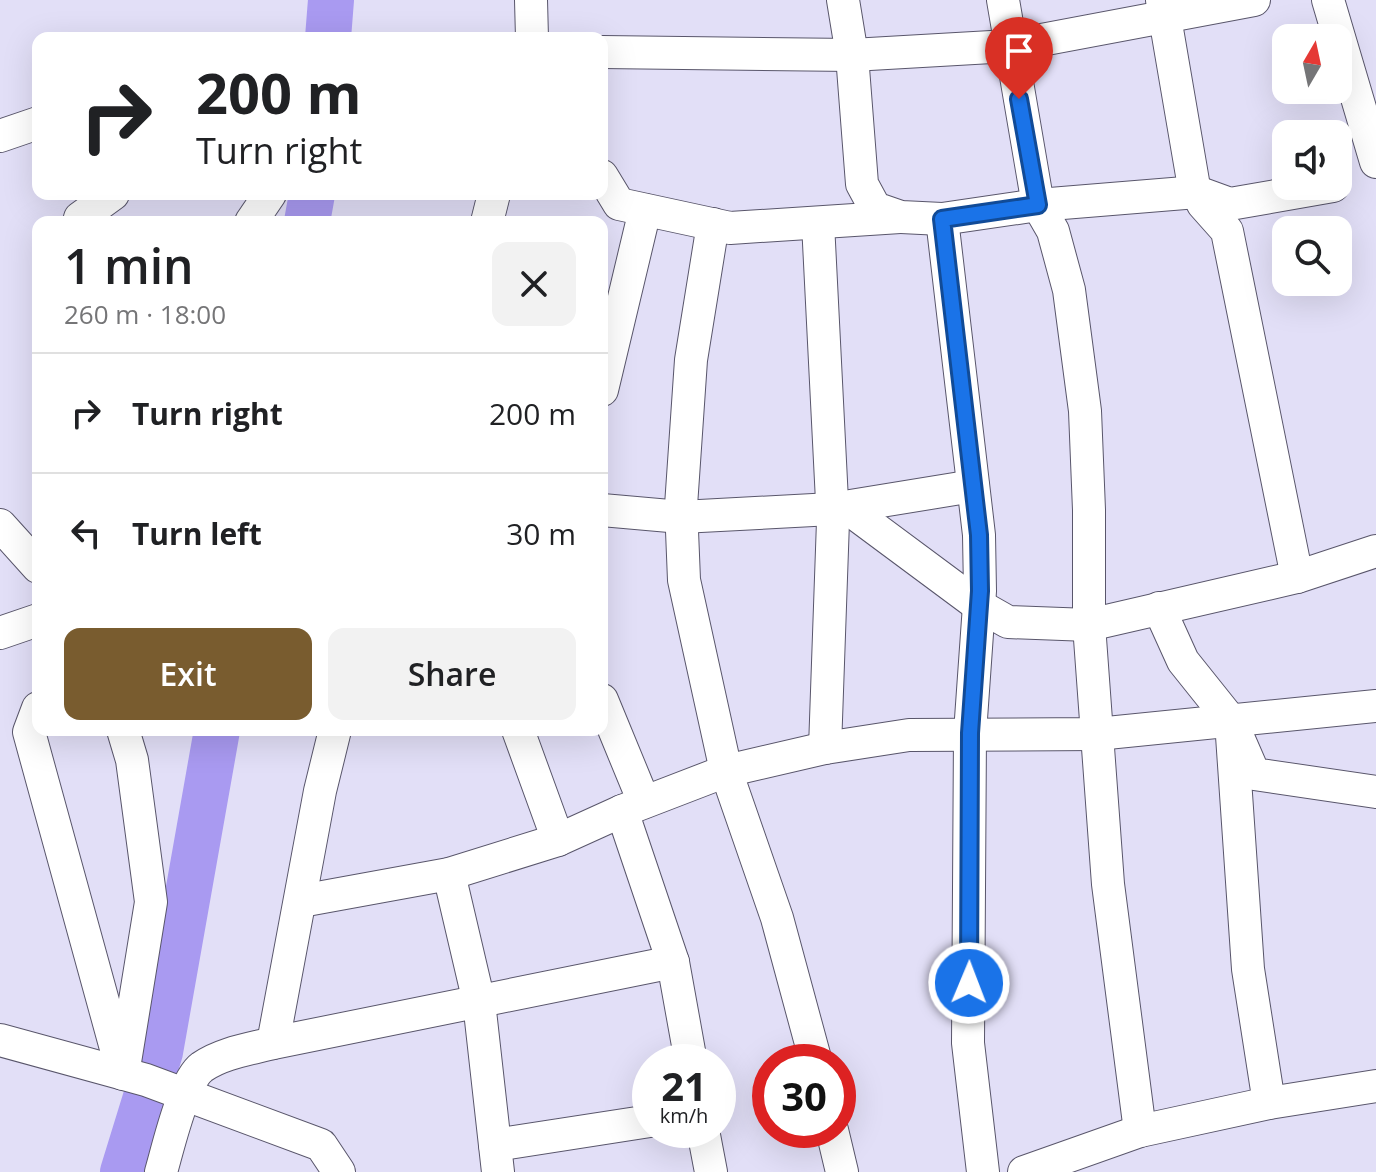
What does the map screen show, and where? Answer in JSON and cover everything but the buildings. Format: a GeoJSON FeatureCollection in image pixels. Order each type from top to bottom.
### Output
{"type":"FeatureCollection","features":[{"type":"Feature","properties":{"kind":"street"},"geometry":{"type":"LineString","coordinates":[[531,0],[532,32]]}},
{"type":"Feature","properties":{"kind":"street"},"geometry":{"type":"LineString","coordinates":[[843,0],[852,55],[862,184],[875,208],[901,217]]}},
{"type":"Feature","properties":{"kind":"street"},"geometry":{"type":"LineString","coordinates":[[1003,0],[1038,205],[1053,231],[1069,290],[1085,411],[1089,625],[1108,884],[1140,1131]]}},
{"type":"Feature","properties":{"kind":"street"},"geometry":{"type":"LineString","coordinates":[[608,52],[852,55],[1009,46],[1163,9],[1254,0]]}},
{"type":"Feature","properties":{"kind":"street"},"geometry":{"type":"LineString","coordinates":[[1328,0],[1376,162]]}},
{"type":"Feature","properties":{"kind":"street"},"geometry":{"type":"LineString","coordinates":[[1163,9],[1197,192],[1203,204],[1227,231],[1297,577]]}},
{"type":"Feature","properties":{"kind":"street"},"geometry":{"type":"LineString","coordinates":[[0,136],[32,125]]}},
{"type":"Feature","properties":{"kind":"street"},"geometry":{"type":"LineString","coordinates":[[1352,183],[1376,178]]}},
{"type":"Feature","properties":{"kind":"street"},"geometry":{"type":"LineString","coordinates":[[608,186],[619,204],[730,228],[901,217],[942,219],[1038,205],[1197,192],[1230,204],[1272,197]]}},
{"type":"Feature","properties":{"kind":"street"},"geometry":{"type":"LineString","coordinates":[[83,216],[105,200]]}},
{"type":"Feature","properties":{"kind":"street"},"geometry":{"type":"LineString","coordinates":[[608,365],[645,210]]}},
{"type":"Feature","properties":{"kind":"street"},"geometry":{"type":"LineString","coordinates":[[942,219],[979,535],[970,733],[968,1043],[983,1172]]}},
{"type":"Feature","properties":{"kind":"street"},"geometry":{"type":"LineString","coordinates":[[818,223],[839,508],[825,748]]}},
{"type":"Feature","properties":{"kind":"street"},"geometry":{"type":"LineString","coordinates":[[713,224],[691,360],[681,517],[684,580],[726,771],[777,918],[811,1044]]}},
{"type":"Feature","properties":{"kind":"street"},"geometry":{"type":"LineString","coordinates":[[608,511],[681,517],[839,508],[973,486]]}},
{"type":"Feature","properties":{"kind":"street"},"geometry":{"type":"LineString","coordinates":[[839,508],[978,605],[1008,622],[1089,625],[1297,577],[1376,551]]}},
{"type":"Feature","properties":{"kind":"street"},"geometry":{"type":"LineString","coordinates":[[4,537],[32,562]]}},
{"type":"Feature","properties":{"kind":"street"},"geometry":{"type":"LineString","coordinates":[[1159,608],[1183,661],[1231,721],[1254,774],[1376,792]]}},
{"type":"Feature","properties":{"kind":"street"},"geometry":{"type":"LineString","coordinates":[[0,633],[32,622]]}},
{"type":"Feature","properties":{"kind":"street"},"geometry":{"type":"LineString","coordinates":[[301,901],[449,874],[558,840],[726,771],[825,748],[909,735],[1097,734],[1376,706]]}},
{"type":"Feature","properties":{"kind":"street"},"geometry":{"type":"LineString","coordinates":[[608,721],[673,962],[688,1044]]}},
{"type":"Feature","properties":{"kind":"street"},"geometry":{"type":"LineString","coordinates":[[1231,721],[1248,969],[1269,1103]]}},
{"type":"Feature","properties":{"kind":"street"},"geometry":{"type":"LineString","coordinates":[[32,724],[29,732],[134,1077]]}},
{"type":"Feature","properties":{"kind":"street"},"geometry":{"type":"LineString","coordinates":[[125,736],[132,760],[151,902],[134,1077]]}},
{"type":"Feature","properties":{"kind":"street"},"geometry":{"type":"LineString","coordinates":[[273,1043],[320,791],[334,736]]}},
{"type":"Feature","properties":{"kind":"street"},"geometry":{"type":"LineString","coordinates":[[520,736],[558,840]]}},
{"type":"Feature","properties":{"kind":"street"},"geometry":{"type":"LineString","coordinates":[[449,874],[479,1002],[496,1159],[632,1125]]}},
{"type":"Feature","properties":{"kind":"street"},"geometry":{"type":"LineString","coordinates":[[161,1172],[183,1095],[199,1069],[221,1057],[273,1043],[673,962]]}},
{"type":"Feature","properties":{"kind":"street"},"geometry":{"type":"LineString","coordinates":[[0,1040],[134,1077],[321,1145],[339,1172]]}},
{"type":"Feature","properties":{"kind":"street"},"geometry":{"type":"LineString","coordinates":[[1024,1172],[1140,1131],[1269,1103],[1376,1086]]}},
{"type":"Feature","properties":{"kind":"street"},"geometry":{"type":"LineString","coordinates":[[706,1148],[711,1172]]}},
{"type":"Feature","properties":{"kind":"street"},"geometry":{"type":"LineString","coordinates":[[836,1148],[842,1172]]}},
{"type":"Feature","properties":{"kind":"waterway"},"geometry":{"type":"LineString","coordinates":[[328,32],[331,0]]}},
{"type":"Feature","properties":{"kind":"waterway"},"geometry":{"type":"LineString","coordinates":[[308,216],[311,200]]}},
{"type":"Feature","properties":{"kind":"waterway"},"geometry":{"type":"LineString","coordinates":[[123,1172],[160,1052],[216,736]]}},
{"type":"Feature","properties":{"kind":"route"},"geometry":{"type":"LineString","coordinates":[[969,983],[970,733],[980,591],[979,535],[942,219],[1038,205],[1019,99]]}}]}
